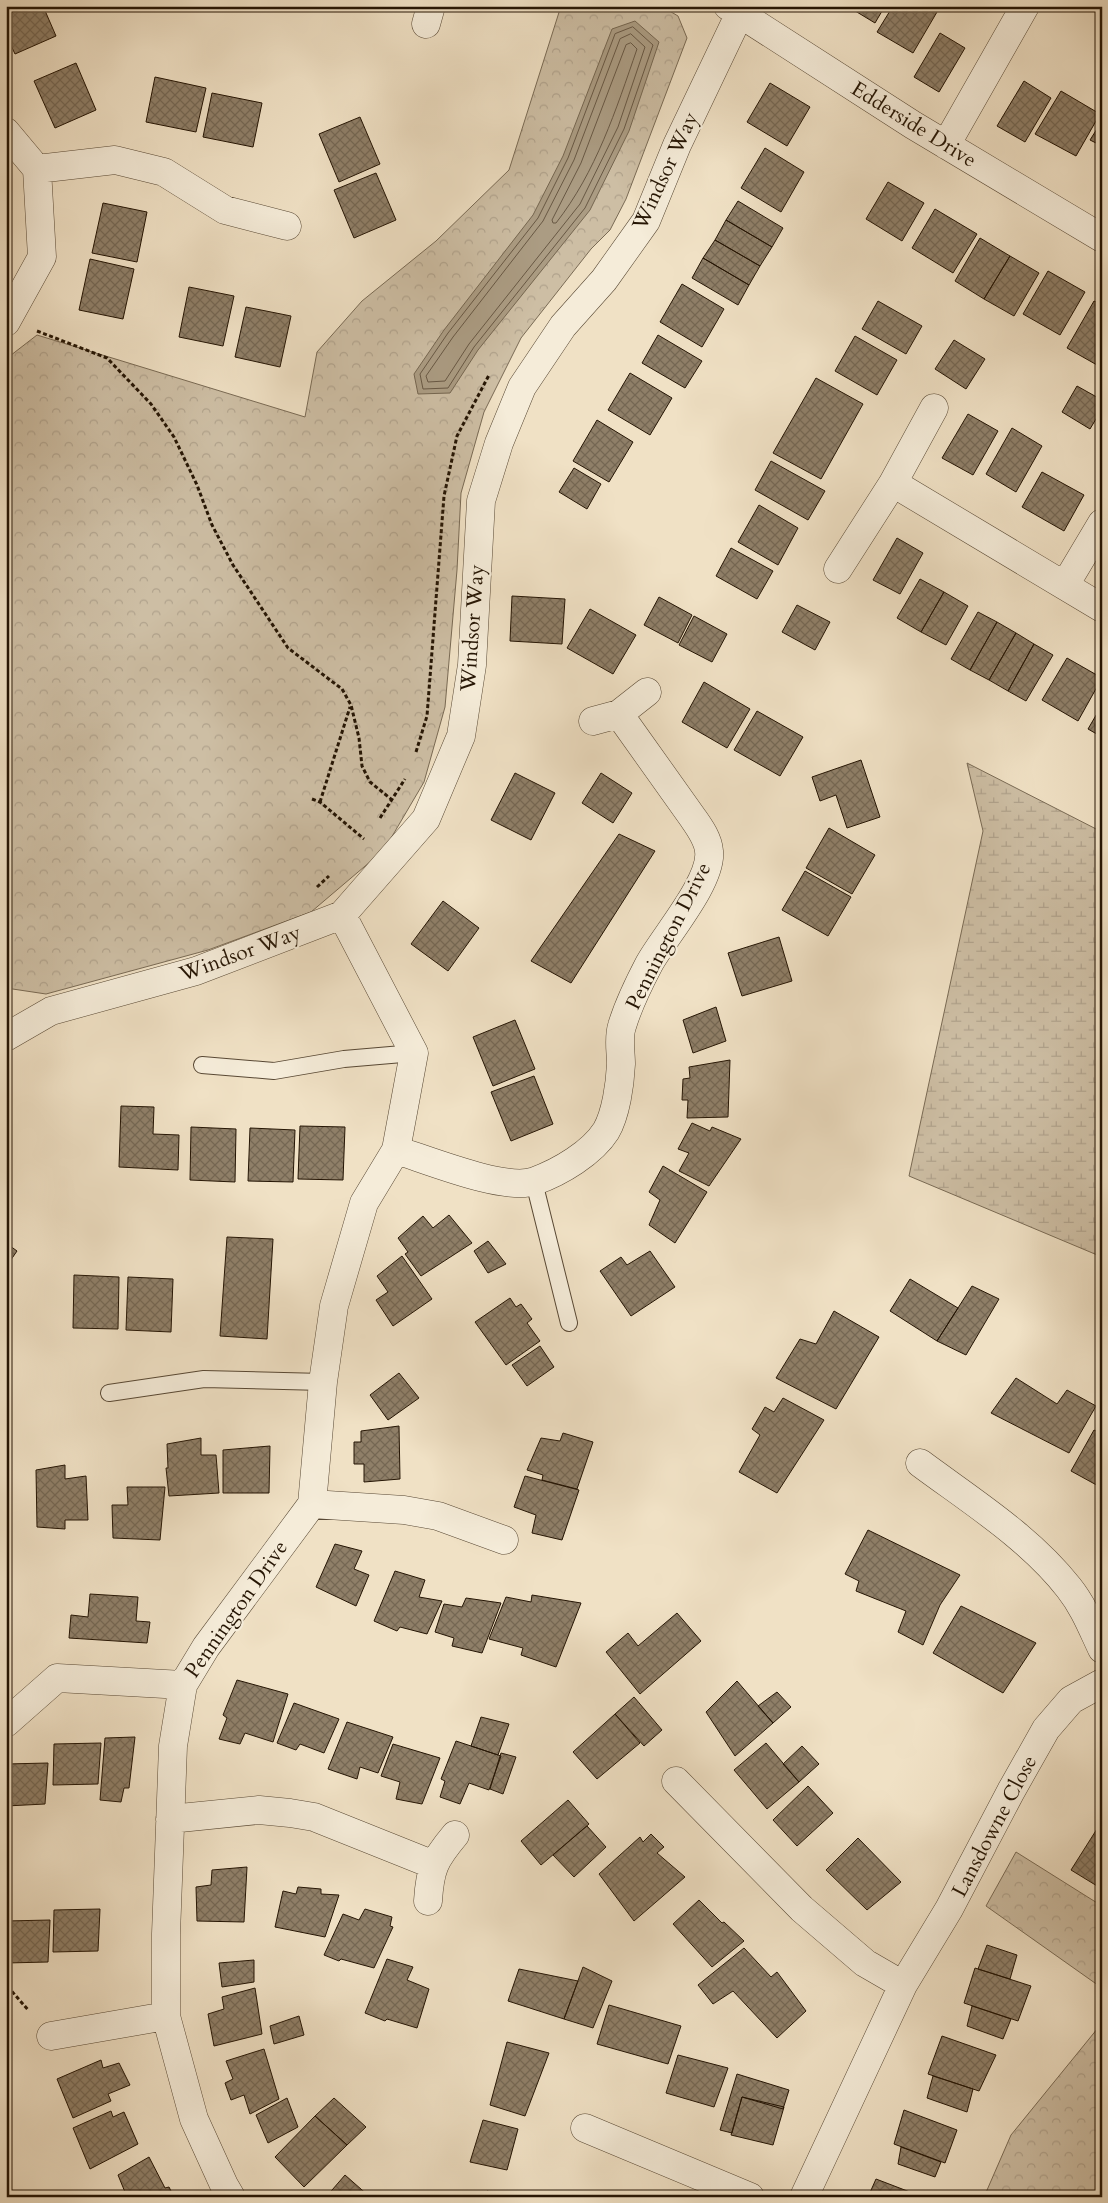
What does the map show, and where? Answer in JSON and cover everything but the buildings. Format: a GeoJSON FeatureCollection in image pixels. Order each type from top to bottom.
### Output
{"type":"FeatureCollection","features":[{"type":"Feature","properties":{"kind":"street"},"geometry":{"type":"LineString","coordinates":[[946,145],[1026,6]]}},
{"type":"Feature","properties":{"kind":"street","name":"Edderside Drive"},"geometry":{"type":"LineString","coordinates":[[734,10],[946,145],[1102,238]]}},
{"type":"Feature","properties":{"kind":"street","name":"Windsor Way"},"geometry":{"type":"LineString","coordinates":[[6,1037],[51,1011],[196,970],[342,915],[426,819],[461,736],[472,665],[481,500],[498,443],[522,387],[563,326],[604,280],[646,221],[734,10]]}},
{"type":"Feature","properties":{"kind":"street"},"geometry":{"type":"LineString","coordinates":[[6,132],[37,169],[42,257],[7,321]]}},
{"type":"Feature","properties":{"kind":"street"},"geometry":{"type":"LineString","coordinates":[[37,169],[115,160],[164,172],[225,210],[287,226]]}},
{"type":"Feature","properties":{"kind":"street"},"geometry":{"type":"LineString","coordinates":[[838,569],[893,483],[934,408]]}},
{"type":"Feature","properties":{"kind":"street"},"geometry":{"type":"LineString","coordinates":[[893,483],[1102,608]]}},
{"type":"Feature","properties":{"kind":"street"},"geometry":{"type":"LineString","coordinates":[[1065,586],[1102,523]]}},
{"type":"Feature","properties":{"kind":"street","name":"Pennington Drive"},"geometry":{"type":"LineString","coordinates":[[396,1150],[500,1182],[534,1182],[565,1166],[585,1151],[606,1130],[614,1110],[621,1066],[621,1028],[649,963],[681,919],[706,871],[710,852],[704,835],[693,818],[606,717],[647,692]]}},
{"type":"Feature","properties":{"kind":"street"},"geometry":{"type":"LineString","coordinates":[[342,915],[414,1053],[396,1150],[364,1202],[334,1306],[323,1382],[312,1504],[404,1510],[438,1516],[504,1540]]}},
{"type":"Feature","properties":{"kind":"street"},"geometry":{"type":"LineString","coordinates":[[920,1462],[1018,1536],[1052,1568],[1070,1589],[1088,1618],[1102,1649]]}},
{"type":"Feature","properties":{"kind":"street","name":"Pennington Drive"},"geometry":{"type":"LineString","coordinates":[[231,2197],[224,2186],[194,2119],[166,2016],[165,1975],[173,1746],[183,1685],[212,1639],[312,1504]]}},
{"type":"Feature","properties":{"kind":"street"},"geometry":{"type":"LineString","coordinates":[[6,1723],[57,1678],[183,1685]]}},
{"type":"Feature","properties":{"kind":"street","name":"Lansdowne Close"},"geometry":{"type":"LineString","coordinates":[[804,2197],[903,1984],[949,1909],[1046,1729],[1071,1700],[1102,1683]]}},
{"type":"Feature","properties":{"kind":"street"},"geometry":{"type":"LineString","coordinates":[[676,1781],[802,1909],[865,1963],[903,1984]]}},
{"type":"Feature","properties":{"kind":"street"},"geometry":{"type":"LineString","coordinates":[[170,1819],[259,1810],[290,1812],[314,1817],[434,1865]]}},
{"type":"Feature","properties":{"kind":"street"},"geometry":{"type":"LineString","coordinates":[[428,1902],[429,1876],[434,1865],[455,1835]]}},
{"type":"Feature","properties":{"kind":"street"},"geometry":{"type":"LineString","coordinates":[[51,2036],[166,2016]]}},
{"type":"Feature","properties":{"kind":"street"},"geometry":{"type":"LineString","coordinates":[[585,2128],[750,2197]]}},
{"type":"Feature","properties":{"kind":"lane"},"geometry":{"type":"LineString","coordinates":[[202,1065],[274,1071],[344,1058],[414,1053]]}},
{"type":"Feature","properties":{"kind":"lane"},"geometry":{"type":"LineString","coordinates":[[534,1182],[569,1323]]}},
{"type":"Feature","properties":{"kind":"lane"},"geometry":{"type":"LineString","coordinates":[[109,1392],[204,1378],[323,1382]]}},
{"type":"Feature","properties":{"kind":"path"},"geometry":{"type":"LineString","coordinates":[[7,321],[107,358],[151,404],[174,438],[197,485],[212,525],[233,564],[288,648],[342,689],[351,705],[359,738],[362,766],[370,782],[391,799]]}},
{"type":"Feature","properties":{"kind":"path"},"geometry":{"type":"LineString","coordinates":[[416,753],[427,716],[444,496],[457,436],[490,374]]}},
{"type":"Feature","properties":{"kind":"path"},"geometry":{"type":"LineString","coordinates":[[320,802],[351,705]]}},
{"type":"Feature","properties":{"kind":"path"},"geometry":{"type":"LineString","coordinates":[[376,824],[405,778]]}},
{"type":"Feature","properties":{"kind":"path"},"geometry":{"type":"LineString","coordinates":[[312,799],[320,802],[366,841],[360,847]]}},
{"type":"Feature","properties":{"kind":"path"},"geometry":{"type":"LineString","coordinates":[[314,891],[333,872]]}},
{"type":"Feature","properties":{"kind":"path"},"geometry":{"type":"LineString","coordinates":[[6,1980],[9,1988],[51,2036]]}},
{"type":"Feature","properties":{"kind":"green space"},"geometry":{"type":"Polygon","coordinates":[[[561,6],[661,6],[678,16],[687,38],[626,199],[610,230],[591,249],[521,338],[484,412],[461,493],[457,570],[445,707],[424,782],[384,850],[311,912],[208,950],[46,994],[6,988],[6,359],[37,335],[305,417],[317,352],[362,301],[436,241],[509,170],[561,6]]]}},
{"type":"Feature","properties":{"kind":"green space"},"geometry":{"type":"Polygon","coordinates":[[[967,763],[1102,832],[1102,1257],[909,1176],[983,831],[967,763]]]}},
{"type":"Feature","properties":{"kind":"green space"},"geometry":{"type":"Polygon","coordinates":[[[1016,1852],[1102,1906],[1102,1988],[986,1906],[1016,1852]]]}},
{"type":"Feature","properties":{"kind":"green space"},"geometry":{"type":"Polygon","coordinates":[[[1102,2023],[1102,2197],[984,2197],[1011,2135],[1102,2023]]]}},
{"type":"Feature","properties":{"kind":"water"},"geometry":{"type":"Polygon","coordinates":[[[635,21],[659,42],[629,131],[590,210],[478,350],[450,393],[418,394],[414,374],[444,330],[533,215],[563,156],[612,29],[635,21]]]}}]}
